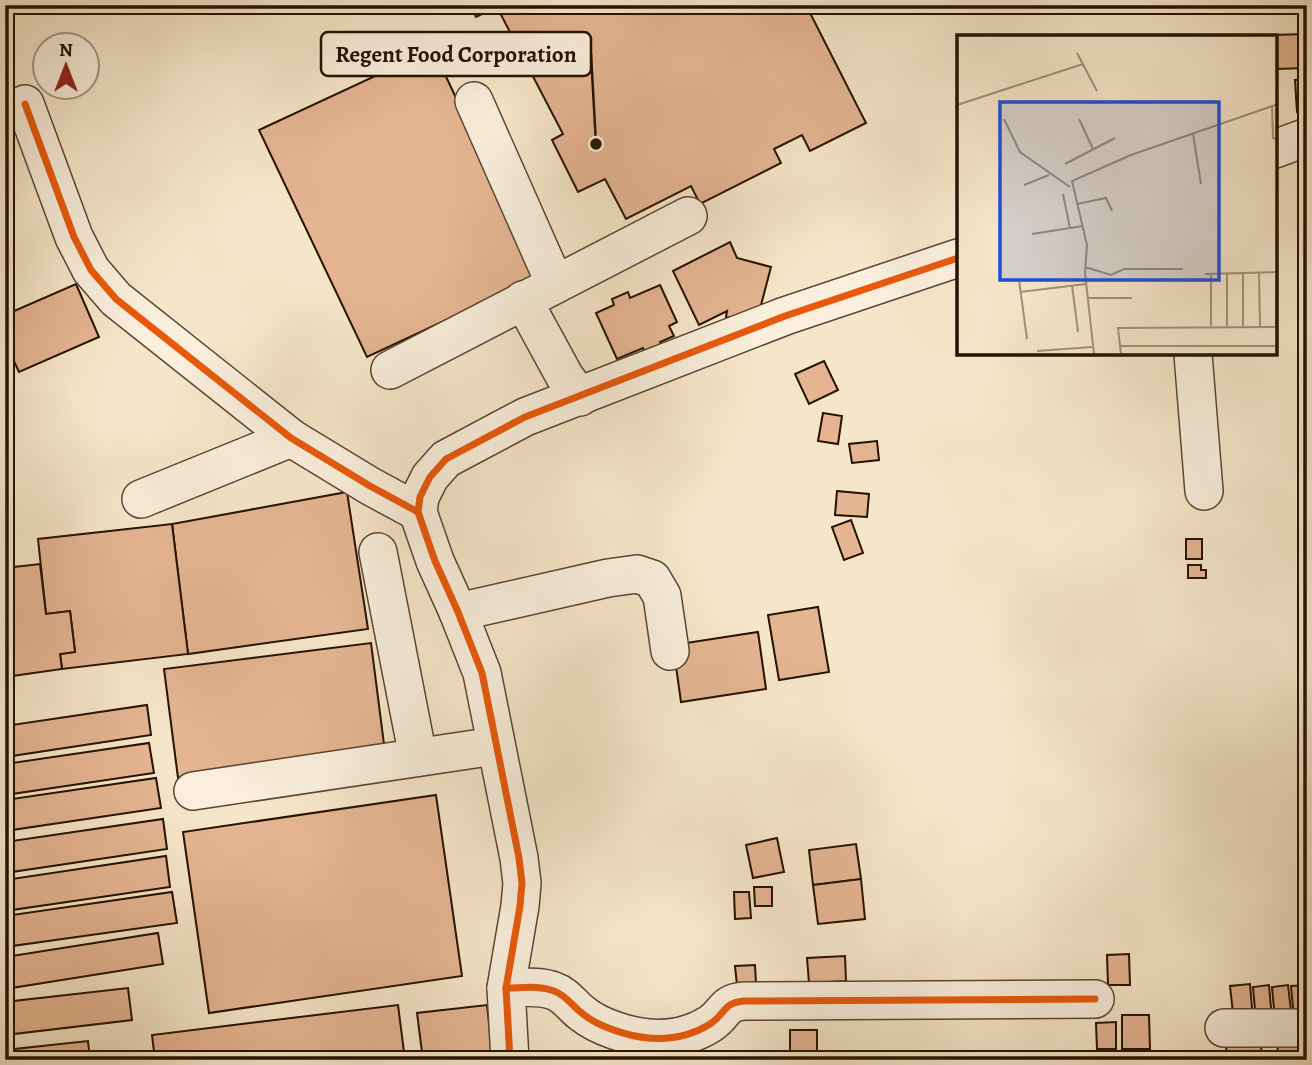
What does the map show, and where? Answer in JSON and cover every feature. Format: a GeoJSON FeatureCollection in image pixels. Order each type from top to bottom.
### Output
{"type":"FeatureCollection","features":[{"type":"Feature","properties":{"kind":"street"},"geometry":{"type":"LineString","coordinates":[[474,101],[555,284]]}},
{"type":"Feature","properties":{"kind":"street"},"geometry":{"type":"LineString","coordinates":[[25,104],[74,237],[91,270],[116,299],[291,438],[418,512]]}},
{"type":"Feature","properties":{"kind":"street"},"geometry":{"type":"LineString","coordinates":[[1277,148],[1307,138]]}},
{"type":"Feature","properties":{"kind":"street"},"geometry":{"type":"LineString","coordinates":[[390,370],[688,216]]}},
{"type":"Feature","properties":{"kind":"street"},"geometry":{"type":"LineString","coordinates":[[510,1060],[506,988],[520,906],[522,883],[519,858],[482,674],[435,561],[418,512],[420,496],[430,477],[446,459],[526,417],[785,316],[957,258]]}},
{"type":"Feature","properties":{"kind":"street"},"geometry":{"type":"LineString","coordinates":[[523,300],[565,377],[580,397]]}},
{"type":"Feature","properties":{"kind":"street"},"geometry":{"type":"LineString","coordinates":[[1193,355],[1204,491]]}},
{"type":"Feature","properties":{"kind":"street"},"geometry":{"type":"LineString","coordinates":[[141,499],[291,438]]}},
{"type":"Feature","properties":{"kind":"street"},"geometry":{"type":"LineString","coordinates":[[379,552],[418,757]]}},
{"type":"Feature","properties":{"kind":"street"},"geometry":{"type":"LineString","coordinates":[[458,612],[608,578],[637,574],[652,579],[662,596],[670,651]]}},
{"type":"Feature","properties":{"kind":"street"},"geometry":{"type":"LineString","coordinates":[[192,791],[495,746]]}},
{"type":"Feature","properties":{"kind":"street"},"geometry":{"type":"LineString","coordinates":[[506,988],[553,990],[584,1016],[600,1024],[633,1035],[662,1038],[689,1034],[712,1023],[732,1002],[1096,999]]}},
{"type":"Feature","properties":{"kind":"street"},"geometry":{"type":"LineString","coordinates":[[1224,1028],[1265,1044],[1307,1028]]}},
{"type":"Feature","properties":{"kind":"building"},"geometry":{"type":"Polygon","coordinates":[[[471,5],[501,5],[476,17],[471,5]]]}},
{"type":"Feature","properties":{"kind":"building"},"geometry":{"type":"Polygon","coordinates":[[[510,5],[806,5],[866,123],[810,151],[802,135],[774,149],[781,163],[700,204],[691,186],[626,219],[605,179],[578,192],[552,140],[563,134],[499,11],[510,5]]]}},
{"type":"Feature","properties":{"kind":"building"},"geometry":{"type":"Polygon","coordinates":[[[1307,34],[1307,68],[1277,69],[1277,35],[1271,35],[1307,34]]]}},
{"type":"Feature","properties":{"kind":"building"},"geometry":{"type":"Polygon","coordinates":[[[433,49],[540,276],[367,357],[259,130],[433,49]]]}},
{"type":"Feature","properties":{"kind":"building"},"geometry":{"type":"Polygon","coordinates":[[[1307,79],[1307,112],[1297,112],[1295,80],[1307,79]]]}},
{"type":"Feature","properties":{"kind":"building"},"geometry":{"type":"Polygon","coordinates":[[[730,242],[737,258],[771,267],[756,324],[726,317],[727,311],[699,325],[673,271],[730,242]]]}},
{"type":"Feature","properties":{"kind":"building"},"geometry":{"type":"Polygon","coordinates":[[[76,284],[99,337],[19,372],[5,342],[5,315],[76,284]]]}},
{"type":"Feature","properties":{"kind":"building"},"geometry":{"type":"Polygon","coordinates":[[[660,285],[677,322],[669,326],[674,336],[660,342],[662,347],[646,354],[643,348],[617,359],[596,313],[614,305],[612,299],[628,292],[630,298],[660,285]]]}},
{"type":"Feature","properties":{"kind":"building"},"geometry":{"type":"Polygon","coordinates":[[[824,361],[838,390],[809,404],[795,374],[824,361]]]}},
{"type":"Feature","properties":{"kind":"building"},"geometry":{"type":"Polygon","coordinates":[[[823,413],[842,416],[838,444],[818,441],[823,413]]]}},
{"type":"Feature","properties":{"kind":"building"},"geometry":{"type":"Polygon","coordinates":[[[877,441],[879,460],[852,463],[849,444],[877,441]]]}},
{"type":"Feature","properties":{"kind":"building"},"geometry":{"type":"Polygon","coordinates":[[[837,491],[869,494],[867,517],[835,515],[837,491]]]}},
{"type":"Feature","properties":{"kind":"building"},"geometry":{"type":"Polygon","coordinates":[[[347,492],[368,629],[188,654],[172,524],[347,492]]]}},
{"type":"Feature","properties":{"kind":"building"},"geometry":{"type":"Polygon","coordinates":[[[851,520],[863,553],[844,560],[832,527],[851,520]]]}},
{"type":"Feature","properties":{"kind":"building"},"geometry":{"type":"Polygon","coordinates":[[[172,524],[188,654],[62,669],[60,654],[75,652],[70,611],[46,614],[38,539],[172,524]]]}},
{"type":"Feature","properties":{"kind":"building"},"geometry":{"type":"Polygon","coordinates":[[[1186,539],[1202,539],[1202,559],[1186,559],[1186,539]]]}},
{"type":"Feature","properties":{"kind":"building"},"geometry":{"type":"Polygon","coordinates":[[[40,564],[46,614],[70,611],[75,652],[60,654],[62,669],[5,677],[5,568],[40,564]]]}},
{"type":"Feature","properties":{"kind":"building"},"geometry":{"type":"Polygon","coordinates":[[[1188,565],[1201,565],[1201,570],[1206,570],[1206,578],[1188,578],[1188,565]]]}},
{"type":"Feature","properties":{"kind":"building"},"geometry":{"type":"Polygon","coordinates":[[[818,607],[829,672],[779,680],[768,615],[818,607]]]}},
{"type":"Feature","properties":{"kind":"building"},"geometry":{"type":"Polygon","coordinates":[[[758,632],[766,689],[681,702],[673,645],[758,632]]]}},
{"type":"Feature","properties":{"kind":"building"},"geometry":{"type":"Polygon","coordinates":[[[371,643],[385,752],[178,778],[164,669],[371,643]]]}},
{"type":"Feature","properties":{"kind":"building"},"geometry":{"type":"Polygon","coordinates":[[[147,705],[151,735],[5,757],[5,726],[147,705]]]}},
{"type":"Feature","properties":{"kind":"building"},"geometry":{"type":"Polygon","coordinates":[[[149,743],[154,773],[5,795],[5,764],[149,743]]]}},
{"type":"Feature","properties":{"kind":"building"},"geometry":{"type":"Polygon","coordinates":[[[156,778],[161,808],[5,831],[5,800],[156,778]]]}},
{"type":"Feature","properties":{"kind":"building"},"geometry":{"type":"Polygon","coordinates":[[[436,795],[462,976],[209,1013],[183,832],[436,795]]]}},
{"type":"Feature","properties":{"kind":"building"},"geometry":{"type":"Polygon","coordinates":[[[163,819],[167,849],[5,873],[5,842],[163,819]]]}},
{"type":"Feature","properties":{"kind":"building"},"geometry":{"type":"Polygon","coordinates":[[[777,838],[784,872],[753,878],[746,845],[777,838]]]}},
{"type":"Feature","properties":{"kind":"building"},"geometry":{"type":"Polygon","coordinates":[[[856,844],[861,879],[813,885],[809,850],[856,844]]]}},
{"type":"Feature","properties":{"kind":"building"},"geometry":{"type":"Polygon","coordinates":[[[166,856],[170,887],[5,911],[5,880],[166,856]]]}},
{"type":"Feature","properties":{"kind":"building"},"geometry":{"type":"Polygon","coordinates":[[[861,879],[865,919],[818,924],[813,885],[861,879]]]}},
{"type":"Feature","properties":{"kind":"building"},"geometry":{"type":"Polygon","coordinates":[[[754,887],[772,887],[772,906],[755,906],[754,887]]]}},
{"type":"Feature","properties":{"kind":"building"},"geometry":{"type":"Polygon","coordinates":[[[172,892],[177,923],[5,947],[5,916],[172,892]]]}},
{"type":"Feature","properties":{"kind":"building"},"geometry":{"type":"Polygon","coordinates":[[[734,892],[749,892],[751,918],[735,919],[734,892]]]}},
{"type":"Feature","properties":{"kind":"building"},"geometry":{"type":"Polygon","coordinates":[[[158,933],[163,964],[5,989],[5,957],[158,933]]]}},
{"type":"Feature","properties":{"kind":"building"},"geometry":{"type":"Polygon","coordinates":[[[1129,954],[1130,985],[1108,985],[1107,955],[1129,954]]]}},
{"type":"Feature","properties":{"kind":"building"},"geometry":{"type":"Polygon","coordinates":[[[845,956],[846,981],[809,983],[807,958],[845,956]]]}},
{"type":"Feature","properties":{"kind":"building"},"geometry":{"type":"Polygon","coordinates":[[[755,965],[756,984],[737,985],[735,966],[755,965]]]}},
{"type":"Feature","properties":{"kind":"building"},"geometry":{"type":"Polygon","coordinates":[[[1250,984],[1253,1020],[1234,1022],[1230,986],[1250,984]]]}},
{"type":"Feature","properties":{"kind":"building"},"geometry":{"type":"Polygon","coordinates":[[[1269,985],[1272,1019],[1256,1021],[1253,987],[1269,985]]]}},
{"type":"Feature","properties":{"kind":"building"},"geometry":{"type":"Polygon","coordinates":[[[1288,985],[1292,1019],[1275,1020],[1272,987],[1288,985]]]}},
{"type":"Feature","properties":{"kind":"building"},"geometry":{"type":"Polygon","coordinates":[[[1307,985],[1307,1018],[1294,1019],[1291,986],[1307,985]]]}},
{"type":"Feature","properties":{"kind":"building"},"geometry":{"type":"Polygon","coordinates":[[[128,988],[132,1020],[5,1035],[5,1002],[128,988]]]}},
{"type":"Feature","properties":{"kind":"building"},"geometry":{"type":"Polygon","coordinates":[[[398,1005],[404,1052],[339,1060],[155,1060],[152,1035],[398,1005]]]}},
{"type":"Feature","properties":{"kind":"building"},"geometry":{"type":"Polygon","coordinates":[[[487,1005],[493,1060],[423,1060],[417,1013],[487,1005]]]}},
{"type":"Feature","properties":{"kind":"building"},"geometry":{"type":"Polygon","coordinates":[[[1122,1015],[1149,1015],[1150,1049],[1122,1049],[1122,1015]]]}},
{"type":"Feature","properties":{"kind":"building"},"geometry":{"type":"Polygon","coordinates":[[[1116,1022],[1116,1049],[1097,1049],[1096,1023],[1116,1022]]]}},
{"type":"Feature","properties":{"kind":"building"},"geometry":{"type":"Polygon","coordinates":[[[790,1030],[817,1030],[817,1060],[790,1060],[790,1030]]]}},
{"type":"Feature","properties":{"kind":"building"},"geometry":{"type":"Polygon","coordinates":[[[88,1041],[90,1060],[5,1060],[5,1050],[88,1041]]]}},
{"type":"Feature","properties":{"kind":"building"},"geometry":{"type":"Polygon","coordinates":[[[1261,1043],[1262,1060],[1227,1060],[1226,1044],[1261,1043]]]}},
{"type":"Feature","properties":{"kind":"building"},"geometry":{"type":"Polygon","coordinates":[[[1278,1044],[1307,1044],[1307,1060],[1277,1060],[1278,1044]]]}},
{"type":"Feature","properties":{"kind":"cycle path"},"geometry":{"type":"LineString","coordinates":[[25,104],[74,237],[91,270],[116,299],[291,438],[418,512]]}},
{"type":"Feature","properties":{"kind":"cycle path"},"geometry":{"type":"LineString","coordinates":[[510,1060],[506,988],[520,906],[522,883],[519,858],[482,673],[435,561],[418,512],[420,497],[430,477],[446,459],[525,417],[785,316],[957,258]]}},
{"type":"Feature","properties":{"kind":"cycle path"},"geometry":{"type":"LineString","coordinates":[[506,988],[536,987],[554,991],[590,1019],[605,1027],[648,1038],[673,1038],[696,1032],[710,1024],[732,1004],[744,1001],[1095,999]]}},
{"type":"Feature","properties":{"kind":"place","name":"Regent Food Corporation"},"geometry":{"type":"Point","coordinates":[596,144]}}]}
